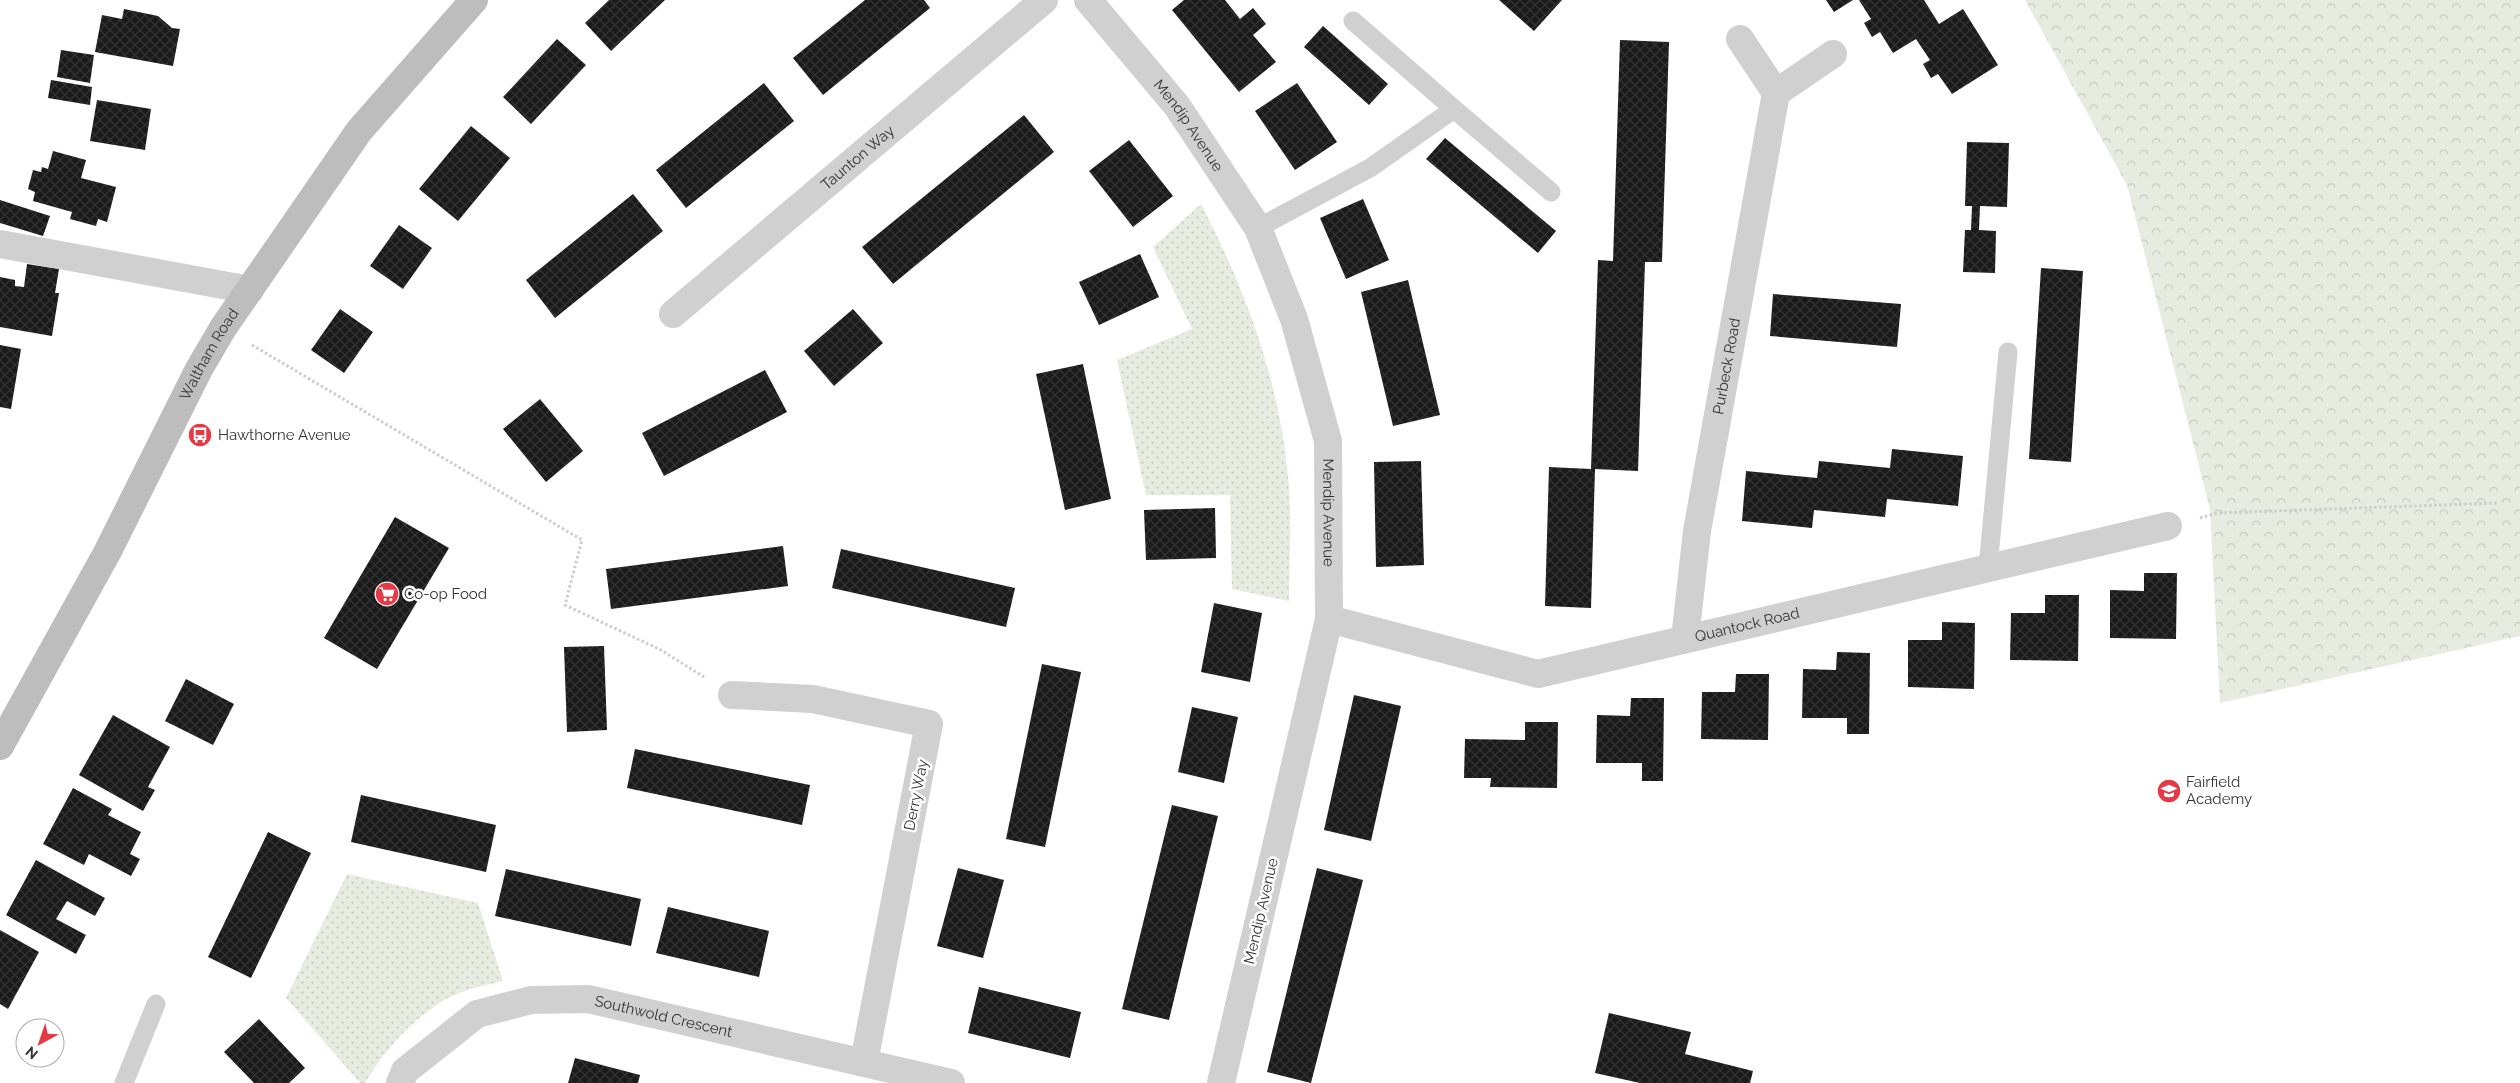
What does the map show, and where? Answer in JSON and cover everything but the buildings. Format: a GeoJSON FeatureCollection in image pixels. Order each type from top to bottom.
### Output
{"type":"FeatureCollection","features":[{"type":"Feature","properties":{"kind":"main road","name":"Waltham Road"},"geometry":{"type":"LineString","coordinates":[[0,746],[108,551],[199,369],[223,328],[359,131],[474,0]]}},
{"type":"Feature","properties":{"kind":"street","name":"Taunton Way"},"geometry":{"type":"LineString","coordinates":[[673,314],[1044,0]]}},
{"type":"Feature","properties":{"kind":"street","name":"Mendip Avenue"},"geometry":{"type":"LineString","coordinates":[[1088,0],[1177,106],[1258,228],[1294,319],[1328,441],[1329,618],[1221,1083]]}},
{"type":"Feature","properties":{"kind":"street"},"geometry":{"type":"LineString","coordinates":[[1740,39],[1776,93],[1833,54]]}},
{"type":"Feature","properties":{"kind":"street","name":"Purbeck Road"},"geometry":{"type":"LineString","coordinates":[[1685,639],[1697,531],[1776,93]]}},
{"type":"Feature","properties":{"kind":"street"},"geometry":{"type":"LineString","coordinates":[[0,244],[250,290]]}},
{"type":"Feature","properties":{"kind":"street","name":"Quantock Road"},"geometry":{"type":"LineString","coordinates":[[1329,618],[1538,674],[2168,526]]}},
{"type":"Feature","properties":{"kind":"street","name":"Derry Way"},"geometry":{"type":"LineString","coordinates":[[732,695],[813,698],[929,724],[864,1062]]}},
{"type":"Feature","properties":{"kind":"street","name":"Southwold Crescent"},"geometry":{"type":"LineString","coordinates":[[400,1083],[405,1071],[478,1014],[531,1000],[588,999],[951,1083]]}},
{"type":"Feature","properties":{"kind":"lane"},"geometry":{"type":"LineString","coordinates":[[1353,21],[1551,192]]}},
{"type":"Feature","properties":{"kind":"lane"},"geometry":{"type":"LineString","coordinates":[[1258,228],[1370,168],[1454,108]]}},
{"type":"Feature","properties":{"kind":"lane"},"geometry":{"type":"LineString","coordinates":[[1988,568],[2008,352]]}},
{"type":"Feature","properties":{"kind":"lane"},"geometry":{"type":"LineString","coordinates":[[124,1083],[156,1004]]}},
{"type":"Feature","properties":{"kind":"path"},"geometry":{"type":"LineString","coordinates":[[223,328],[582,540],[566,605],[661,650],[732,695]]}},
{"type":"Feature","properties":{"kind":"path"},"geometry":{"type":"LineString","coordinates":[[2168,526],[2218,513],[2498,503]]}},
{"type":"Feature","properties":{"kind":"green space"},"geometry":{"type":"Polygon","coordinates":[[[2025,0],[2520,0],[2520,636],[2220,703],[2210,509],[2127,185],[2025,0]]]}},
{"type":"Feature","properties":{"kind":"green space"},"geometry":{"type":"Polygon","coordinates":[[[1201,204],[1232,269],[1258,336],[1277,405],[1289,491],[1289,601],[1232,589],[1230,495],[1146,495],[1117,360],[1192,329],[1153,247],[1201,204]]]}},
{"type":"Feature","properties":{"kind":"green space"},"geometry":{"type":"Polygon","coordinates":[[[347,874],[478,903],[503,981],[461,992],[445,999],[416,1020],[380,1060],[365,1083],[360,1083],[286,998],[347,874]]]}},
{"type":"Feature","properties":{"kind":"place","name":"Hawthorne Avenue"},"geometry":{"type":"Point","coordinates":[200,435]}},
{"type":"Feature","properties":{"kind":"place","name":"Co-op Food"},"geometry":{"type":"Point","coordinates":[387,594]}},
{"type":"Feature","properties":{"kind":"place","name":"Fairfield Academy"},"geometry":{"type":"Point","coordinates":[2169,791]}}]}
